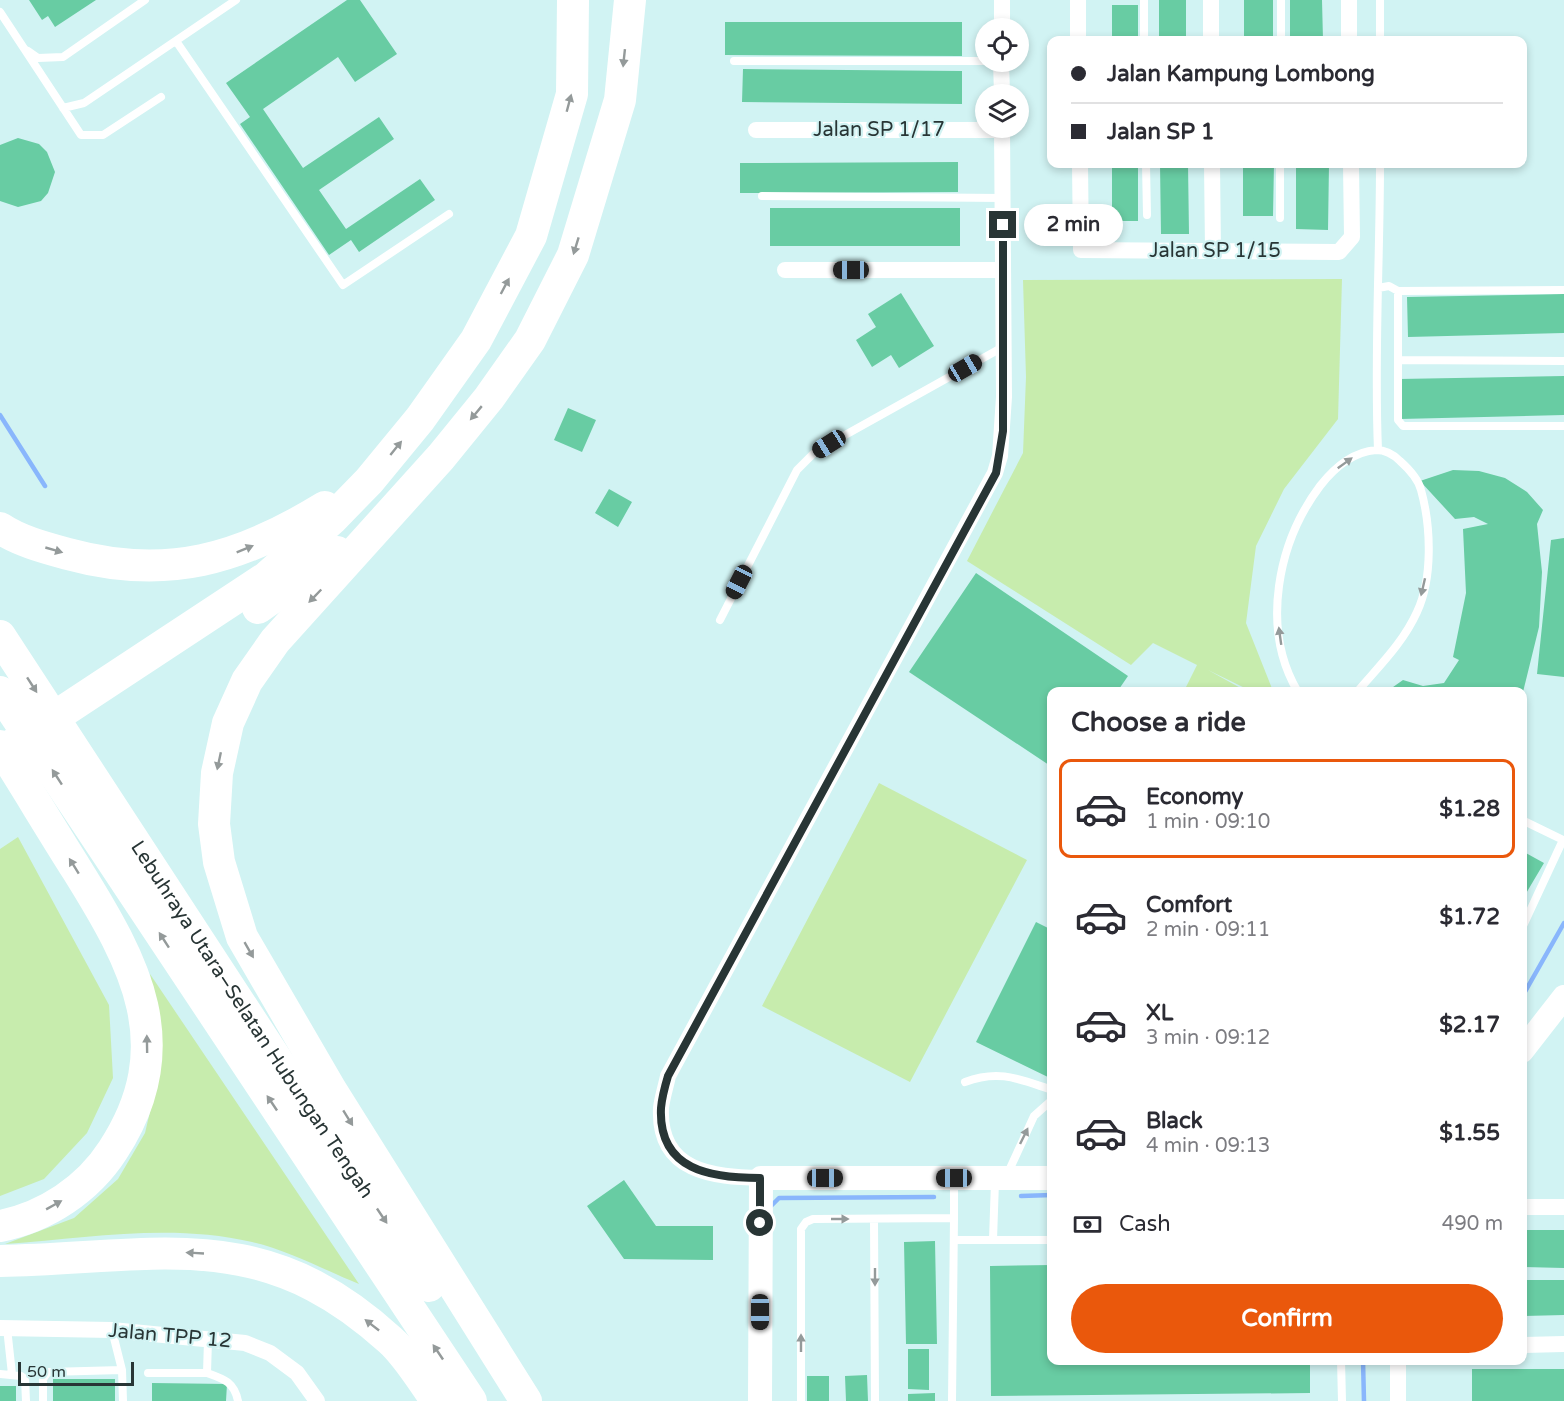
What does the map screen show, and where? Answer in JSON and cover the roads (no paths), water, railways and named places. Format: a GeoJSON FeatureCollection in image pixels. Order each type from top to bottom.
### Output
{"type":"FeatureCollection","features":[{"type":"Feature","properties":{"kind":"highway"},"geometry":{"type":"LineString","coordinates":[[0,776],[267,577],[332,519],[369,481],[420,419],[476,340],[531,236],[572,94],[573,0]]}},
{"type":"Feature","properties":{"kind":"highway"},"geometry":{"type":"LineString","coordinates":[[526,1401],[331,1090],[242,937],[219,862],[214,824],[217,773],[228,723],[247,681],[275,641],[489,398],[530,340],[573,255],[620,100],[630,0]]}},
{"type":"Feature","properties":{"kind":"highway"},"geometry":{"type":"LineString","coordinates":[[0,528],[47,548],[89,560],[163,567],[194,563],[242,550],[290,528],[369,481]]}},
{"type":"Feature","properties":{"kind":"highway"},"geometry":{"type":"LineString","coordinates":[[0,753],[275,596],[383,521]]}},
{"type":"Feature","properties":{"kind":"highway","name":"Lebuhraya Utara–Selatan Hubungan Tengah"},"geometry":{"type":"LineString","coordinates":[[0,636],[282,1068],[508,1401]]}},
{"type":"Feature","properties":{"kind":"highway","name":"Lebuhraya Utara–Selatan Hubungan Tengah"},"geometry":{"type":"LineString","coordinates":[[0,692],[471,1401]]}},
{"type":"Feature","properties":{"kind":"highway"},"geometry":{"type":"LineString","coordinates":[[0,746],[110,923],[143,1000],[147,1058],[141,1095],[126,1130],[107,1160],[76,1192],[43,1211],[0,1226]]}},
{"type":"Feature","properties":{"kind":"highway"},"geometry":{"type":"LineString","coordinates":[[0,1261],[164,1252],[210,1254],[254,1261],[300,1277],[342,1301],[392,1341],[437,1401]]}},
{"type":"Feature","properties":{"kind":"street"},"geometry":{"type":"LineString","coordinates":[[1002,0],[1002,18]]}},
{"type":"Feature","properties":{"kind":"street"},"geometry":{"type":"LineString","coordinates":[[1078,0],[1078,36]]}},
{"type":"Feature","properties":{"kind":"street"},"geometry":{"type":"LineString","coordinates":[[1211,0],[1211,36]]}},
{"type":"Feature","properties":{"kind":"street"},"geometry":{"type":"LineString","coordinates":[[1349,0],[1349,36]]}},
{"type":"Feature","properties":{"kind":"street","name":"Jalan SP 1/17"},"geometry":{"type":"LineString","coordinates":[[756,130],[975,129]]}},
{"type":"Feature","properties":{"kind":"street"},"geometry":{"type":"LineString","coordinates":[[1002,138],[1003,431],[996,473],[668,1076],[661,1107],[663,1126],[669,1144],[681,1160],[700,1173],[723,1178],[1047,1178]]}},
{"type":"Feature","properties":{"kind":"street","name":"Jalan SP 1/15"},"geometry":{"type":"LineString","coordinates":[[1080,168],[1081,250],[1339,252],[1352,237],[1351,168]]}},
{"type":"Feature","properties":{"kind":"street"},"geometry":{"type":"LineString","coordinates":[[1212,168],[1213,250]]}},
{"type":"Feature","properties":{"kind":"street"},"geometry":{"type":"LineString","coordinates":[[785,270],[1003,270]]}},
{"type":"Feature","properties":{"kind":"street"},"geometry":{"type":"LineString","coordinates":[[1527,1045],[1564,997]]}},
{"type":"Feature","properties":{"kind":"street"},"geometry":{"type":"LineString","coordinates":[[760,1178],[760,1401]]}},
{"type":"Feature","properties":{"kind":"street"},"geometry":{"type":"LineString","coordinates":[[1527,1207],[1564,1207]]}},
{"type":"Feature","properties":{"kind":"street","name":"Jalan TPP 12"},"geometry":{"type":"LineString","coordinates":[[4,1328],[112,1330],[245,1343],[270,1353],[297,1373],[317,1401]]}},
{"type":"Feature","properties":{"kind":"street"},"geometry":{"type":"LineString","coordinates":[[1527,1345],[1564,1344]]}},
{"type":"Feature","properties":{"kind":"street"},"geometry":{"type":"LineString","coordinates":[[1398,1365],[1398,1401]]}},
{"type":"Feature","properties":{"kind":"lane"},"geometry":{"type":"LineString","coordinates":[[23,47],[38,58],[63,57],[145,0]]}},
{"type":"Feature","properties":{"kind":"lane"},"geometry":{"type":"LineString","coordinates":[[63,108],[84,103],[236,0]]}},
{"type":"Feature","properties":{"kind":"lane"},"geometry":{"type":"LineString","coordinates":[[1144,0],[1144,36]]}},
{"type":"Feature","properties":{"kind":"lane"},"geometry":{"type":"LineString","coordinates":[[1281,0],[1281,36]]}},
{"type":"Feature","properties":{"kind":"lane"},"geometry":{"type":"LineString","coordinates":[[1380,0],[1380,36]]}},
{"type":"Feature","properties":{"kind":"lane"},"geometry":{"type":"LineString","coordinates":[[0,12],[81,135],[103,135],[161,97]]}},
{"type":"Feature","properties":{"kind":"lane"},"geometry":{"type":"LineString","coordinates":[[176,41],[343,285],[449,214]]}},
{"type":"Feature","properties":{"kind":"lane"},"geometry":{"type":"LineString","coordinates":[[734,61],[975,61]]}},
{"type":"Feature","properties":{"kind":"lane"},"geometry":{"type":"LineString","coordinates":[[1146,168],[1147,215]]}},
{"type":"Feature","properties":{"kind":"lane"},"geometry":{"type":"LineString","coordinates":[[1280,218],[1281,168]]}},
{"type":"Feature","properties":{"kind":"lane"},"geometry":{"type":"LineString","coordinates":[[1378,450],[1375,355],[1380,168]]}},
{"type":"Feature","properties":{"kind":"lane"},"geometry":{"type":"LineString","coordinates":[[762,196],[1003,198]]}},
{"type":"Feature","properties":{"kind":"lane"},"geometry":{"type":"LineString","coordinates":[[1378,288],[1389,286],[1398,291],[1564,290]]}},
{"type":"Feature","properties":{"kind":"lane"},"geometry":{"type":"LineString","coordinates":[[1398,291],[1398,420],[1403,426],[1564,426]]}},
{"type":"Feature","properties":{"kind":"lane"},"geometry":{"type":"LineString","coordinates":[[720,620],[797,470],[813,454],[1004,346]]}},
{"type":"Feature","properties":{"kind":"lane"},"geometry":{"type":"LineString","coordinates":[[1398,360],[1564,361]]}},
{"type":"Feature","properties":{"kind":"lane"},"geometry":{"type":"LineString","coordinates":[[1296,687],[1287,669],[1279,638],[1277,601],[1291,534],[1304,507],[1327,477],[1356,454],[1378,450],[1393,454],[1412,472],[1421,489],[1428,543],[1427,571],[1418,609],[1403,639],[1361,687]]}},
{"type":"Feature","properties":{"kind":"lane"},"geometry":{"type":"LineString","coordinates":[[1527,822],[1563,840],[1527,917]]}},
{"type":"Feature","properties":{"kind":"lane"},"geometry":{"type":"LineString","coordinates":[[965,1082],[984,1075],[999,1074],[1047,1088]]}},
{"type":"Feature","properties":{"kind":"lane"},"geometry":{"type":"LineString","coordinates":[[993,1240],[1000,1178],[1034,1116],[1047,1104]]}},
{"type":"Feature","properties":{"kind":"lane"},"geometry":{"type":"LineString","coordinates":[[952,1401],[954,1178]]}},
{"type":"Feature","properties":{"kind":"lane"},"geometry":{"type":"LineString","coordinates":[[801,1401],[801,1229],[806,1222],[813,1219],[954,1218]]}},
{"type":"Feature","properties":{"kind":"lane"},"geometry":{"type":"LineString","coordinates":[[874,1219],[875,1401]]}},
{"type":"Feature","properties":{"kind":"lane"},"geometry":{"type":"LineString","coordinates":[[954,1240],[1047,1240]]}},
{"type":"Feature","properties":{"kind":"lane"},"geometry":{"type":"LineString","coordinates":[[4,1328],[12,1374]]}},
{"type":"Feature","properties":{"kind":"lane"},"geometry":{"type":"LineString","coordinates":[[112,1330],[122,1370],[123,1401]]}},
{"type":"Feature","properties":{"kind":"lane"},"geometry":{"type":"LineString","coordinates":[[207,1340],[207,1373]]}},
{"type":"Feature","properties":{"kind":"lane"},"geometry":{"type":"LineString","coordinates":[[1341,1365],[1342,1401]]}},
{"type":"Feature","properties":{"kind":"lane"},"geometry":{"type":"LineString","coordinates":[[43,1401],[43,1379],[48,1372],[122,1370]]}},
{"type":"Feature","properties":{"kind":"lane"},"geometry":{"type":"LineString","coordinates":[[148,1373],[207,1373],[229,1381],[236,1389],[238,1401]]}},
{"type":"Feature","properties":{"kind":"lane"},"geometry":{"type":"LineString","coordinates":[[0,1374],[12,1374],[25,1379],[26,1401]]}},
{"type":"Feature","properties":{"kind":"waterway"},"geometry":{"type":"LineString","coordinates":[[0,415],[45,486]]}},
{"type":"Feature","properties":{"kind":"waterway"},"geometry":{"type":"LineString","coordinates":[[1527,988],[1564,923]]}},
{"type":"Feature","properties":{"kind":"waterway"},"geometry":{"type":"LineString","coordinates":[[1021,1196],[1047,1195]]}},
{"type":"Feature","properties":{"kind":"waterway"},"geometry":{"type":"LineString","coordinates":[[770,1207],[779,1198],[934,1197]]}},
{"type":"Feature","properties":{"kind":"waterway"},"geometry":{"type":"LineString","coordinates":[[1363,1365],[1364,1401]]}}]}
